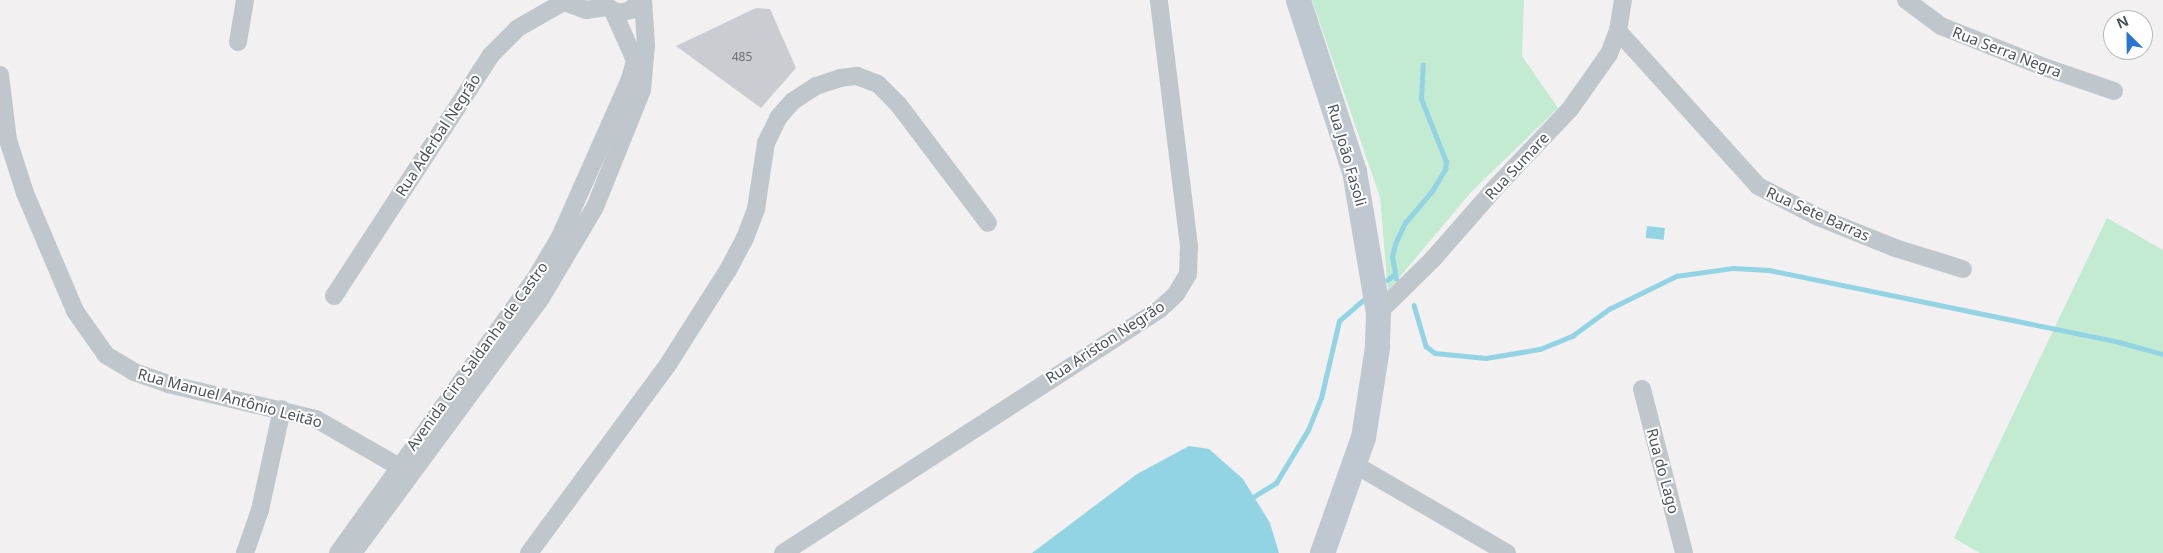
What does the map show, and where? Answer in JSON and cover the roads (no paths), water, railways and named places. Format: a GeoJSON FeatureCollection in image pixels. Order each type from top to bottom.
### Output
{"type":"FeatureCollection","features":[{"type":"Feature","properties":{"kind":"main road","name":"Rua João Fasoli"},"geometry":{"type":"LineString","coordinates":[[1298,0],[1354,171],[1378,313],[1373,379],[1363,437],[1322,553]]}},
{"type":"Feature","properties":{"kind":"street"},"geometry":{"type":"LineString","coordinates":[[238,42],[245,0]]}},
{"type":"Feature","properties":{"kind":"street"},"geometry":{"type":"LineString","coordinates":[[566,1],[586,10],[608,6],[632,10],[642,0]]}},
{"type":"Feature","properties":{"kind":"street","name":"Avenida Ciro Saldanha de Castro"},"geometry":{"type":"LineString","coordinates":[[338,553],[558,273],[595,206],[621,149],[642,90],[646,60],[642,0]]}},
{"type":"Feature","properties":{"kind":"street","name":"Rua Ariston Negrão"},"geometry":{"type":"LineString","coordinates":[[783,553],[1160,309],[1176,294],[1188,274],[1189,246],[1158,0]]}},
{"type":"Feature","properties":{"kind":"street","name":"Rua Sumare"},"geometry":{"type":"LineString","coordinates":[[1378,313],[1433,259],[1497,186],[1570,110],[1609,54],[1618,31],[1623,0]]}},
{"type":"Feature","properties":{"kind":"street","name":"Rua Serra Negra"},"geometry":{"type":"LineString","coordinates":[[1906,0],[1941,26],[2044,67],[2114,91]]}},
{"type":"Feature","properties":{"kind":"street","name":"Rua Aderbal Negrão"},"geometry":{"type":"LineString","coordinates":[[334,296],[491,55],[518,28],[566,1]]}},
{"type":"Feature","properties":{"kind":"street","name":"Avenida Ciro Saldanha de Castro"},"geometry":{"type":"LineString","coordinates":[[353,553],[405,469],[535,279],[560,237],[604,143],[630,79],[634,60],[608,6]]}},
{"type":"Feature","properties":{"kind":"street","name":"Rua Sete Barras"},"geometry":{"type":"LineString","coordinates":[[1618,31],[1758,186],[1809,212],[1895,248],[1963,269]]}},
{"type":"Feature","properties":{"kind":"street","name":"Rua Manuel Antônio Leitão"},"geometry":{"type":"LineString","coordinates":[[0,75],[8,140],[25,193],[62,282],[92,339],[106,355],[134,372],[168,384],[282,409],[316,419],[405,469]]}},
{"type":"Feature","properties":{"kind":"street"},"geometry":{"type":"LineString","coordinates":[[529,553],[667,366],[728,270],[745,238],[756,209],[766,143],[778,118],[793,100],[816,86],[840,78],[857,76],[878,84],[898,104],[988,223]]}},
{"type":"Feature","properties":{"kind":"street"},"geometry":{"type":"LineString","coordinates":[[604,143],[621,149]]}},
{"type":"Feature","properties":{"kind":"street","name":"Rua do Lago"},"geometry":{"type":"LineString","coordinates":[[1642,389],[1684,553]]}},
{"type":"Feature","properties":{"kind":"street"},"geometry":{"type":"LineString","coordinates":[[245,553],[260,510],[282,409]]}},
{"type":"Feature","properties":{"kind":"street"},"geometry":{"type":"LineString","coordinates":[[1354,464],[1507,553]]}},
{"type":"Feature","properties":{"kind":"water"},"geometry":{"type":"Polygon","coordinates":[[[1647,226],[1665,228],[1664,240],[1646,238],[1647,226]]]}},
{"type":"Feature","properties":{"kind":"water"},"geometry":{"type":"Polygon","coordinates":[[[1189,446],[1209,449],[1243,479],[1270,523],[1279,553],[1032,553],[1137,474],[1189,446]]]}},
{"type":"Feature","properties":{"kind":"waterway"},"geometry":{"type":"LineString","coordinates":[[1396,279],[1392,257],[1395,244],[1405,223],[1432,191],[1445,169],[1446,162],[1421,99],[1423,65]]}},
{"type":"Feature","properties":{"kind":"waterway"},"geometry":{"type":"LineString","coordinates":[[1414,305],[1426,346],[1435,353],[1486,358],[1540,349],[1572,336],[1609,309],[1676,276],[1733,268],[1769,270],[2119,342],[2163,354]]}},
{"type":"Feature","properties":{"kind":"waterway"},"geometry":{"type":"LineString","coordinates":[[1387,280],[1394,275]]}},
{"type":"Feature","properties":{"kind":"waterway"},"geometry":{"type":"LineString","coordinates":[[1250,499],[1276,483],[1308,430],[1321,398],[1339,321],[1363,300]]}}]}
